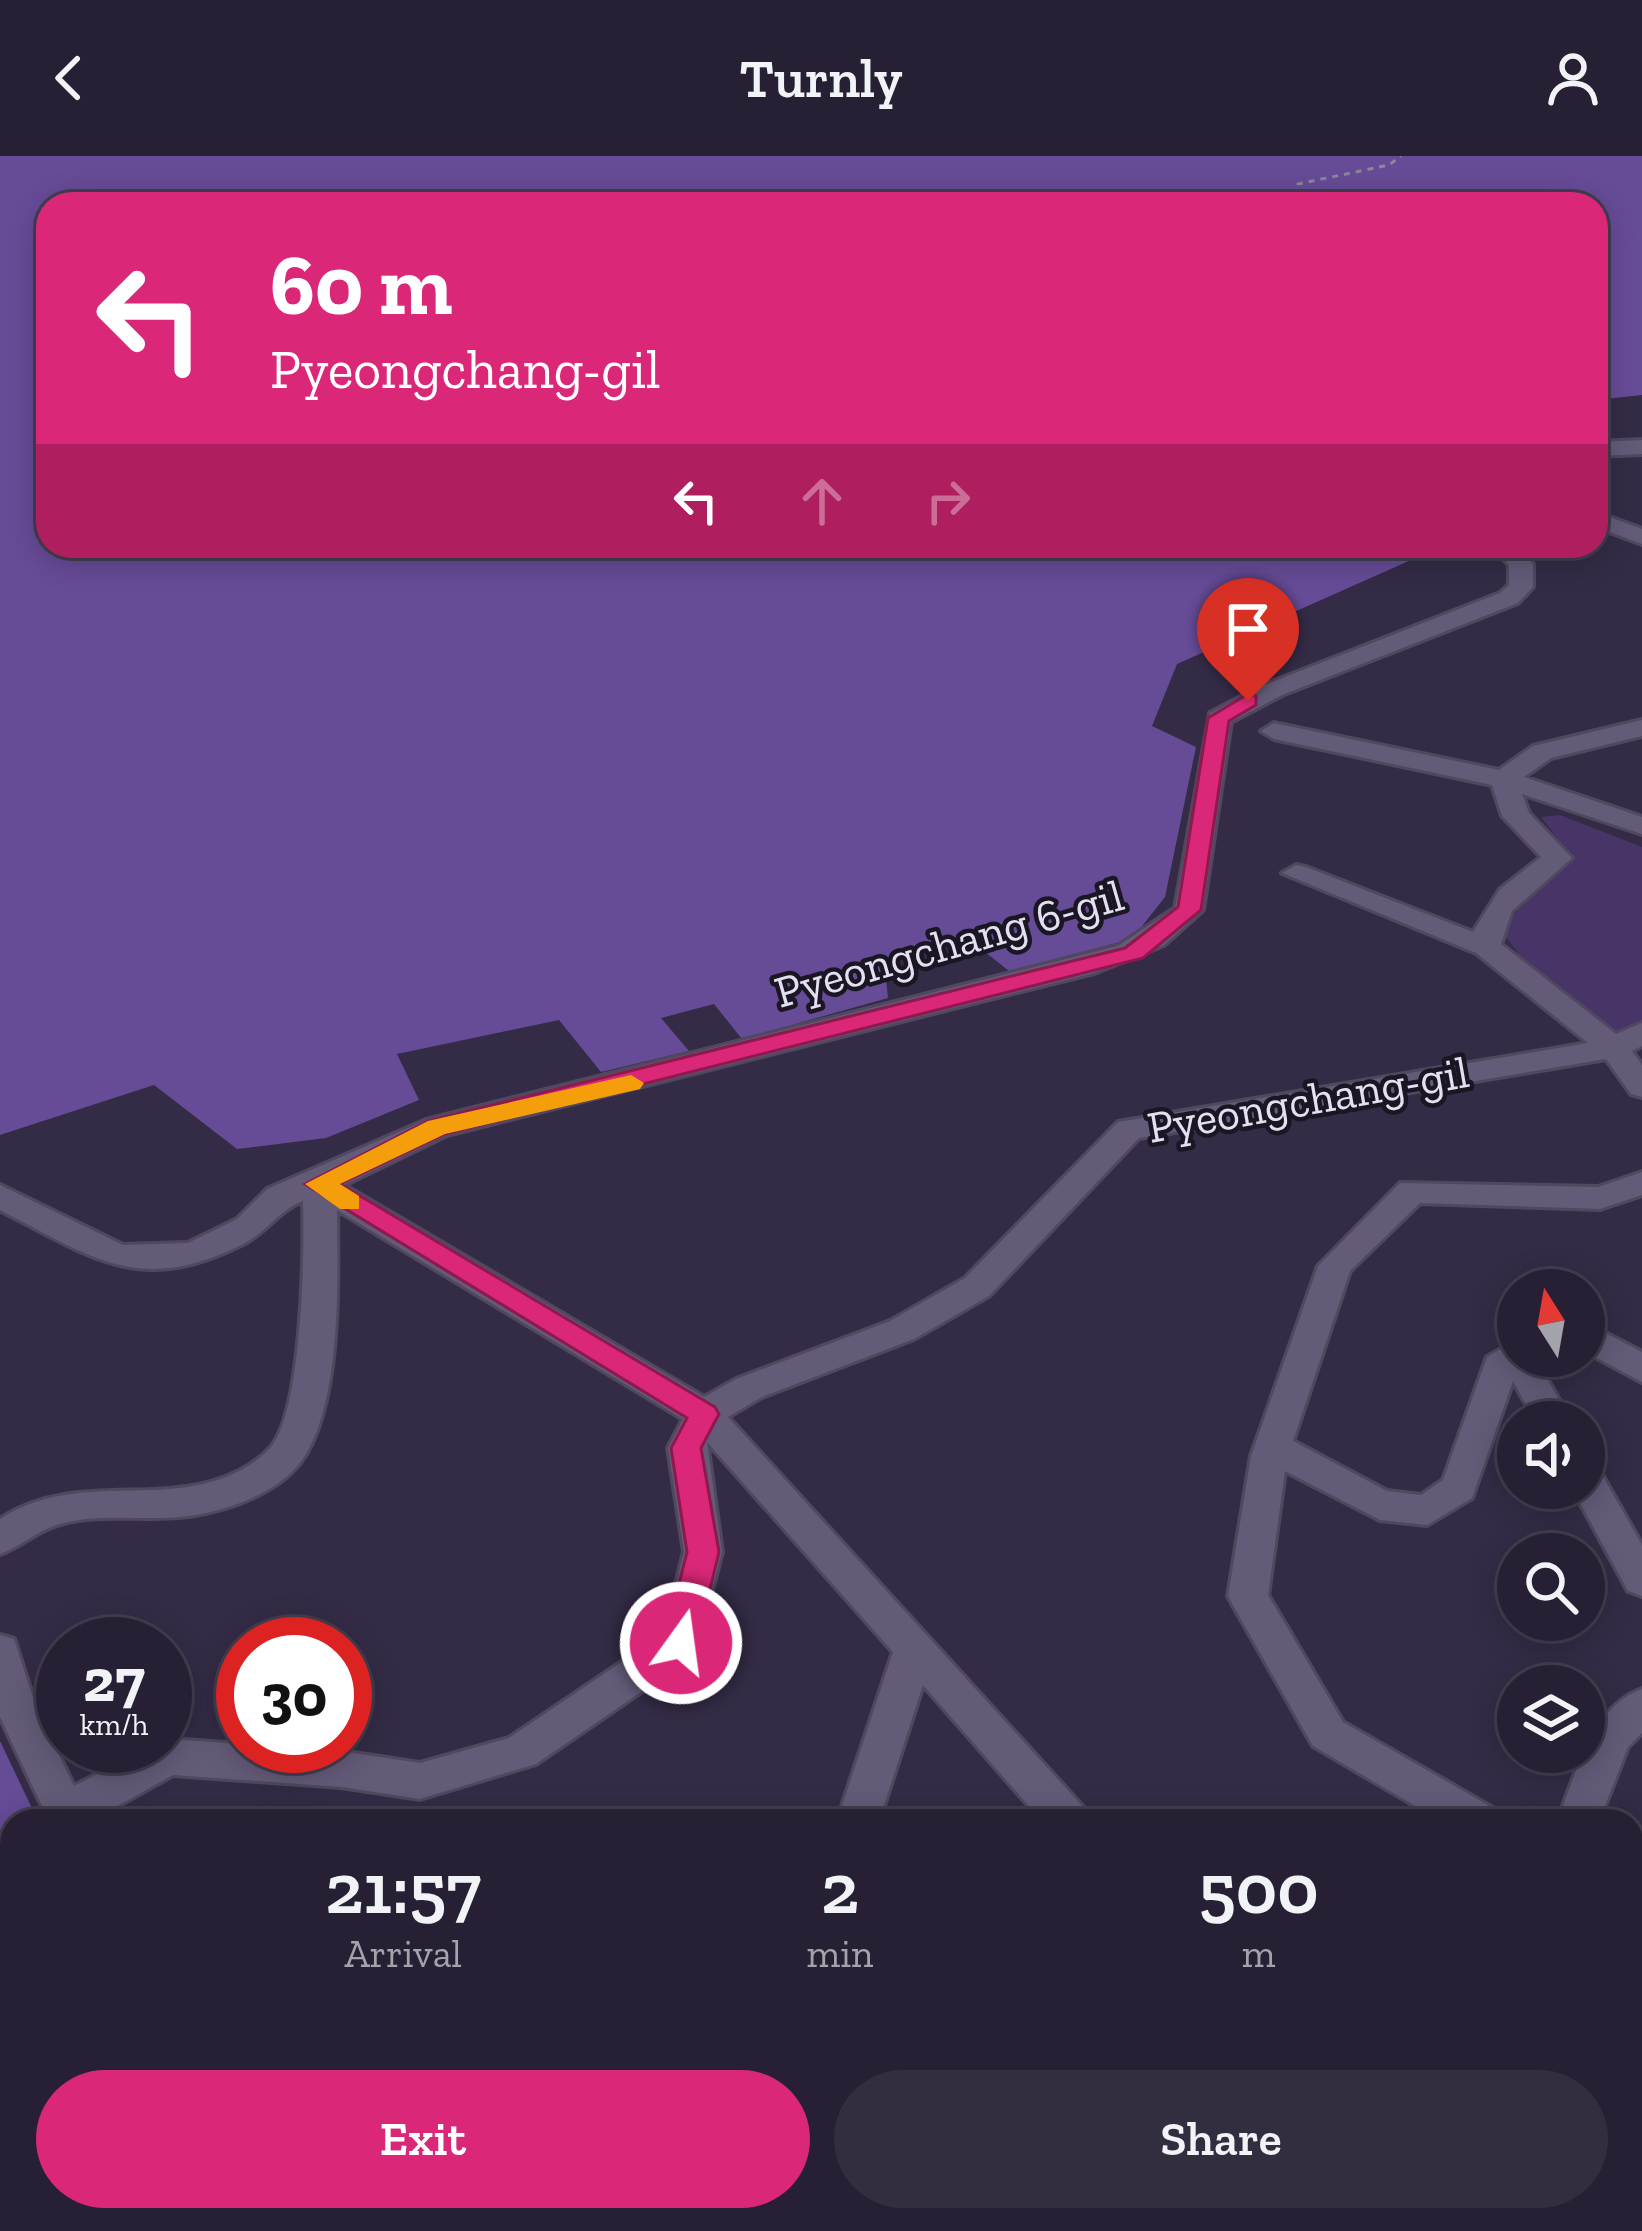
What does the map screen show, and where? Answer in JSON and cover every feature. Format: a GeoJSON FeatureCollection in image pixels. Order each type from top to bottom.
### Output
{"type":"FeatureCollection","features":[{"type":"Feature","properties":{"kind":"street"},"geometry":{"type":"LineString","coordinates":[[1608,448],[1642,447]]}},
{"type":"Feature","properties":{"kind":"street"},"geometry":{"type":"LineString","coordinates":[[1608,524],[1642,537]]}},
{"type":"Feature","properties":{"kind":"street","name":"Pyeongchang 6-gil"},"geometry":{"type":"LineString","coordinates":[[0,1196],[118,1257],[193,1255],[249,1227],[279,1197],[318,1184],[437,1127],[678,1071],[1134,953],[1189,910],[1219,718],[1288,683],[1509,598],[1521,587],[1521,564],[1515,558]]}},
{"type":"Feature","properties":{"kind":"street"},"geometry":{"type":"LineString","coordinates":[[1504,779],[1542,752],[1642,728]]}},
{"type":"Feature","properties":{"kind":"street"},"geometry":{"type":"LineString","coordinates":[[1274,731],[1504,779],[1642,826]]}},
{"type":"Feature","properties":{"kind":"street"},"geometry":{"type":"LineString","coordinates":[[1486,947],[1486,927],[1518,887],[1558,857],[1516,816],[1504,779]]}},
{"type":"Feature","properties":{"kind":"street"},"geometry":{"type":"LineString","coordinates":[[1296,873],[1486,947],[1628,1041],[1642,1087]]}},
{"type":"Feature","properties":{"kind":"street","name":"Pyeongchang-gil"},"geometry":{"type":"LineString","coordinates":[[704,1414],[748,1388],[902,1330],[977,1287],[1129,1130],[1628,1041]]}},
{"type":"Feature","properties":{"kind":"street"},"geometry":{"type":"LineString","coordinates":[[1457,1809],[1328,1734],[1248,1596],[1272,1447],[1335,1266],[1412,1191],[1600,1198],[1642,1183]]}},
{"type":"Feature","properties":{"kind":"street"},"geometry":{"type":"LineString","coordinates":[[318,1184],[704,1414],[1058,1809]]}},
{"type":"Feature","properties":{"kind":"street"},"geometry":{"type":"LineString","coordinates":[[6,1521],[106,1501],[196,1501],[248,1484],[289,1451],[301,1426],[310,1371],[322,1227],[318,1184]]}},
{"type":"Feature","properties":{"kind":"street"},"geometry":{"type":"LineString","coordinates":[[1605,1347],[1642,1369]]}},
{"type":"Feature","properties":{"kind":"street"},"geometry":{"type":"LineString","coordinates":[[1272,1447],[1380,1505],[1427,1510],[1459,1488],[1497,1375]]}},
{"type":"Feature","properties":{"kind":"street"},"geometry":{"type":"LineString","coordinates":[[80,1809],[169,1757],[341,1769],[420,1781],[521,1751],[681,1643],[703,1552],[686,1448],[704,1414]]}},
{"type":"Feature","properties":{"kind":"street"},"geometry":{"type":"LineString","coordinates":[[1602,1509],[1642,1580]]}},
{"type":"Feature","properties":{"kind":"street"},"geometry":{"type":"LineString","coordinates":[[862,1809],[914,1650]]}},
{"type":"Feature","properties":{"kind":"street"},"geometry":{"type":"LineString","coordinates":[[0,1651],[17,1710],[65,1809]]}},
{"type":"Feature","properties":{"kind":"street"},"geometry":{"type":"LineString","coordinates":[[1583,1809],[1612,1737],[1642,1706]]}},
{"type":"Feature","properties":{"kind":"path"},"geometry":{"type":"LineString","coordinates":[[1296,192],[1298,184],[1389,165],[1401,156]]}},
{"type":"Feature","properties":{"kind":"shaded area"},"geometry":{"type":"Polygon","coordinates":[[[0,156],[1642,156],[1642,395],[1608,399],[1608,192],[36,192],[36,558],[1416,558],[1177,664],[1152,726],[1196,747],[1165,897],[1132,939],[1009,971],[966,937],[884,959],[888,998],[742,1039],[714,1004],[661,1018],[689,1051],[601,1072],[559,1020],[397,1054],[419,1100],[326,1138],[237,1149],[154,1085],[0,1135],[0,156]]]}},
{"type":"Feature","properties":{"kind":"shaded area"},"geometry":{"type":"Polygon","coordinates":[[[1560,815],[1642,847],[1642,1022],[1618,1035],[1530,968],[1501,931],[1535,889],[1573,859],[1541,817],[1560,815]]]}},
{"type":"Feature","properties":{"kind":"shaded area"},"geometry":{"type":"Polygon","coordinates":[[[0,1741],[32,1809],[0,1809],[0,1741]]]}},
{"type":"Feature","properties":{"kind":"slow traffic"},"geometry":{"type":"LineString","coordinates":[[350,1203],[318,1184],[363,1158],[437,1127],[631,1083]]}},
{"type":"Feature","properties":{"kind":"route"},"geometry":{"type":"LineString","coordinates":[[681,1643],[703,1552],[686,1448],[704,1414],[318,1184],[363,1158],[437,1127],[698,1066],[1134,953],[1189,910],[1214,735],[1219,718],[1248,701]]}}]}
